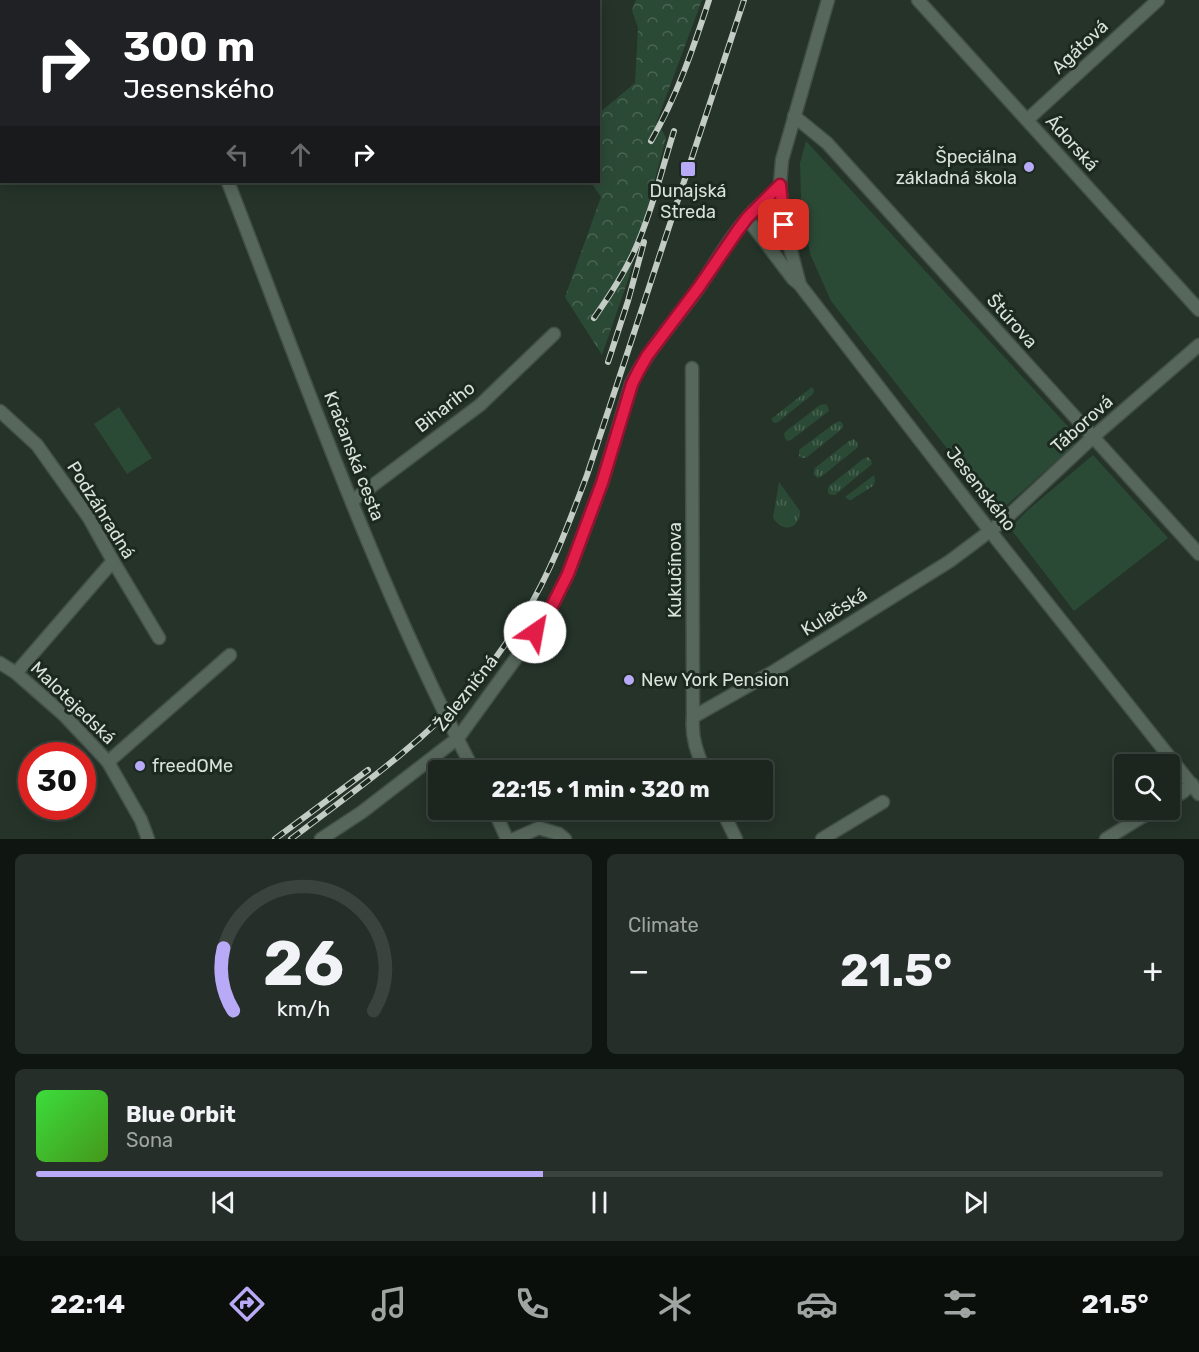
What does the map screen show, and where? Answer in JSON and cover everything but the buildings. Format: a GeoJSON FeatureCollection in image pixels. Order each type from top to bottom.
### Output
{"type":"FeatureCollection","features":[{"type":"Feature","properties":{"kind":"street","name":"Jesenského"},"geometry":{"type":"LineString","coordinates":[[828,0],[783,160],[780,185],[784,225],[800,285],[990,531],[1195,789]]}},
{"type":"Feature","properties":{"kind":"street","name":"Ádorská"},"geometry":{"type":"LineString","coordinates":[[918,0],[1199,310]]}},
{"type":"Feature","properties":{"kind":"street","name":"Agátová"},"geometry":{"type":"LineString","coordinates":[[1027,120],[1158,0]]}},
{"type":"Feature","properties":{"kind":"street","name":"Štúrova"},"geometry":{"type":"LineString","coordinates":[[795,116],[827,143],[1199,554]]}},
{"type":"Feature","properties":{"kind":"street","name":"Kračanská cesta"},"geometry":{"type":"LineString","coordinates":[[228,183],[352,501],[396,607],[432,688],[469,760]]}},
{"type":"Feature","properties":{"kind":"street","name":"Železničná"},"geometry":{"type":"LineString","coordinates":[[321,839],[362,813],[458,738],[548,614],[568,574],[602,483],[632,384],[638,372],[647,356],[747,218],[780,185]]}},
{"type":"Feature","properties":{"kind":"street"},"geometry":{"type":"LineString","coordinates":[[747,218],[800,285]]}},
{"type":"Feature","properties":{"kind":"street","name":"Bihariho"},"geometry":{"type":"LineString","coordinates":[[352,501],[480,405],[554,334]]}},
{"type":"Feature","properties":{"kind":"street","name":"Táborová"},"geometry":{"type":"LineString","coordinates":[[990,531],[1003,522],[1093,437],[1199,345]]}},
{"type":"Feature","properties":{"kind":"street","name":"Kukučínova"},"geometry":{"type":"LineString","coordinates":[[692,368],[692,728],[700,760]]}},
{"type":"Feature","properties":{"kind":"street","name":"Podzáhradná"},"geometry":{"type":"LineString","coordinates":[[0,411],[37,445],[89,518],[159,638]]}},
{"type":"Feature","properties":{"kind":"street","name":"Kulačská"},"geometry":{"type":"LineString","coordinates":[[693,717],[791,661],[950,561],[990,531]]}},
{"type":"Feature","properties":{"kind":"street"},"geometry":{"type":"LineString","coordinates":[[16,672],[113,561]]}},
{"type":"Feature","properties":{"kind":"street"},"geometry":{"type":"LineString","coordinates":[[108,762],[230,655]]}},
{"type":"Feature","properties":{"kind":"street","name":"Malotejedská"},"geometry":{"type":"LineString","coordinates":[[0,663],[16,672],[64,715],[108,762],[141,820],[148,839]]}},
{"type":"Feature","properties":{"kind":"street"},"geometry":{"type":"LineString","coordinates":[[1180,794],[1195,789]]}},
{"type":"Feature","properties":{"kind":"street"},"geometry":{"type":"LineString","coordinates":[[822,839],[883,802]]}},
{"type":"Feature","properties":{"kind":"street"},"geometry":{"type":"LineString","coordinates":[[498,820],[507,839]]}},
{"type":"Feature","properties":{"kind":"street"},"geometry":{"type":"LineString","coordinates":[[727,820],[736,839]]}},
{"type":"Feature","properties":{"kind":"street"},"geometry":{"type":"LineString","coordinates":[[1106,839],[1137,820]]}},
{"type":"Feature","properties":{"kind":"street"},"geometry":{"type":"LineString","coordinates":[[514,839],[539,828],[559,834],[565,839]]}},
{"type":"Feature","properties":{"kind":"green space"},"geometry":{"type":"Polygon","coordinates":[[[636,0],[702,0],[657,121],[666,138],[629,277],[602,355],[565,297],[601,197],[592,183],[600,183],[600,112],[635,83],[638,28],[632,10],[636,0]]]}},
{"type":"Feature","properties":{"kind":"green space"},"geometry":{"type":"Polygon","coordinates":[[[806,141],[1073,432],[1074,445],[998,513],[831,301],[810,254],[801,198],[800,163],[806,141]]]}},
{"type":"Feature","properties":{"kind":"green space"},"geometry":{"type":"Polygon","coordinates":[[[775,218],[782,250],[780,251],[761,229],[775,218]]]}},
{"type":"Feature","properties":{"kind":"green space"},"geometry":{"type":"Polygon","coordinates":[[[812,387],[813,394],[774,423],[771,419],[812,387]]]}},
{"type":"Feature","properties":{"kind":"green space"},"geometry":{"type":"Polygon","coordinates":[[[826,404],[829,411],[787,441],[784,434],[786,431],[820,405],[826,404]]]}},
{"type":"Feature","properties":{"kind":"green space"},"geometry":{"type":"Polygon","coordinates":[[[119,407],[152,458],[127,474],[94,424],[119,407]]]}},
{"type":"Feature","properties":{"kind":"green space"},"geometry":{"type":"Polygon","coordinates":[[[840,421],[843,428],[806,458],[799,456],[800,449],[840,421]]]}},
{"type":"Feature","properties":{"kind":"green space"},"geometry":{"type":"Polygon","coordinates":[[[854,439],[858,447],[817,478],[814,473],[815,468],[854,439]]]}},
{"type":"Feature","properties":{"kind":"green space"},"geometry":{"type":"Polygon","coordinates":[[[1093,455],[1168,538],[1074,611],[1010,528],[1093,455]]]}},
{"type":"Feature","properties":{"kind":"green space"},"geometry":{"type":"Polygon","coordinates":[[[868,457],[872,464],[835,495],[828,493],[829,486],[868,457]]]}},
{"type":"Feature","properties":{"kind":"green space"},"geometry":{"type":"Polygon","coordinates":[[[874,475],[873,486],[851,500],[845,497],[874,475]]]}},
{"type":"Feature","properties":{"kind":"green space"},"geometry":{"type":"Polygon","coordinates":[[[779,482],[800,511],[794,526],[781,526],[773,518],[779,482]]]}},
{"type":"Feature","properties":{"kind":"railway"},"geometry":{"type":"LineString","coordinates":[[651,141],[677,90],[709,0]]}},
{"type":"Feature","properties":{"kind":"railway"},"geometry":{"type":"LineString","coordinates":[[291,839],[385,767],[452,709],[493,661],[534,599],[559,547],[587,475],[744,0]]}},
{"type":"Feature","properties":{"kind":"railway"},"geometry":{"type":"LineString","coordinates":[[594,318],[620,279],[633,254],[650,209],[674,131]]}},
{"type":"Feature","properties":{"kind":"railway"},"geometry":{"type":"LineString","coordinates":[[608,362],[644,242]]}},
{"type":"Feature","properties":{"kind":"railway"},"geometry":{"type":"LineString","coordinates":[[275,839],[368,770]]}},
{"type":"Feature","properties":{"kind":"place","name":"Špeciálna základná škola"},"geometry":{"type":"Point","coordinates":[1029,167]}},
{"type":"Feature","properties":{"kind":"place","name":"Dunajská Streda"},"geometry":{"type":"Point","coordinates":[688,169]}},
{"type":"Feature","properties":{"kind":"place","name":"New York Pension"},"geometry":{"type":"Point","coordinates":[629,680]}},
{"type":"Feature","properties":{"kind":"place","name":"freedOMe"},"geometry":{"type":"Point","coordinates":[140,766]}},
{"type":"Feature","properties":{"kind":"route"},"geometry":{"type":"LineString","coordinates":[[535,632],[548,614],[568,574],[602,483],[632,384],[647,356],[747,218],[780,185],[784,225]]}}]}
